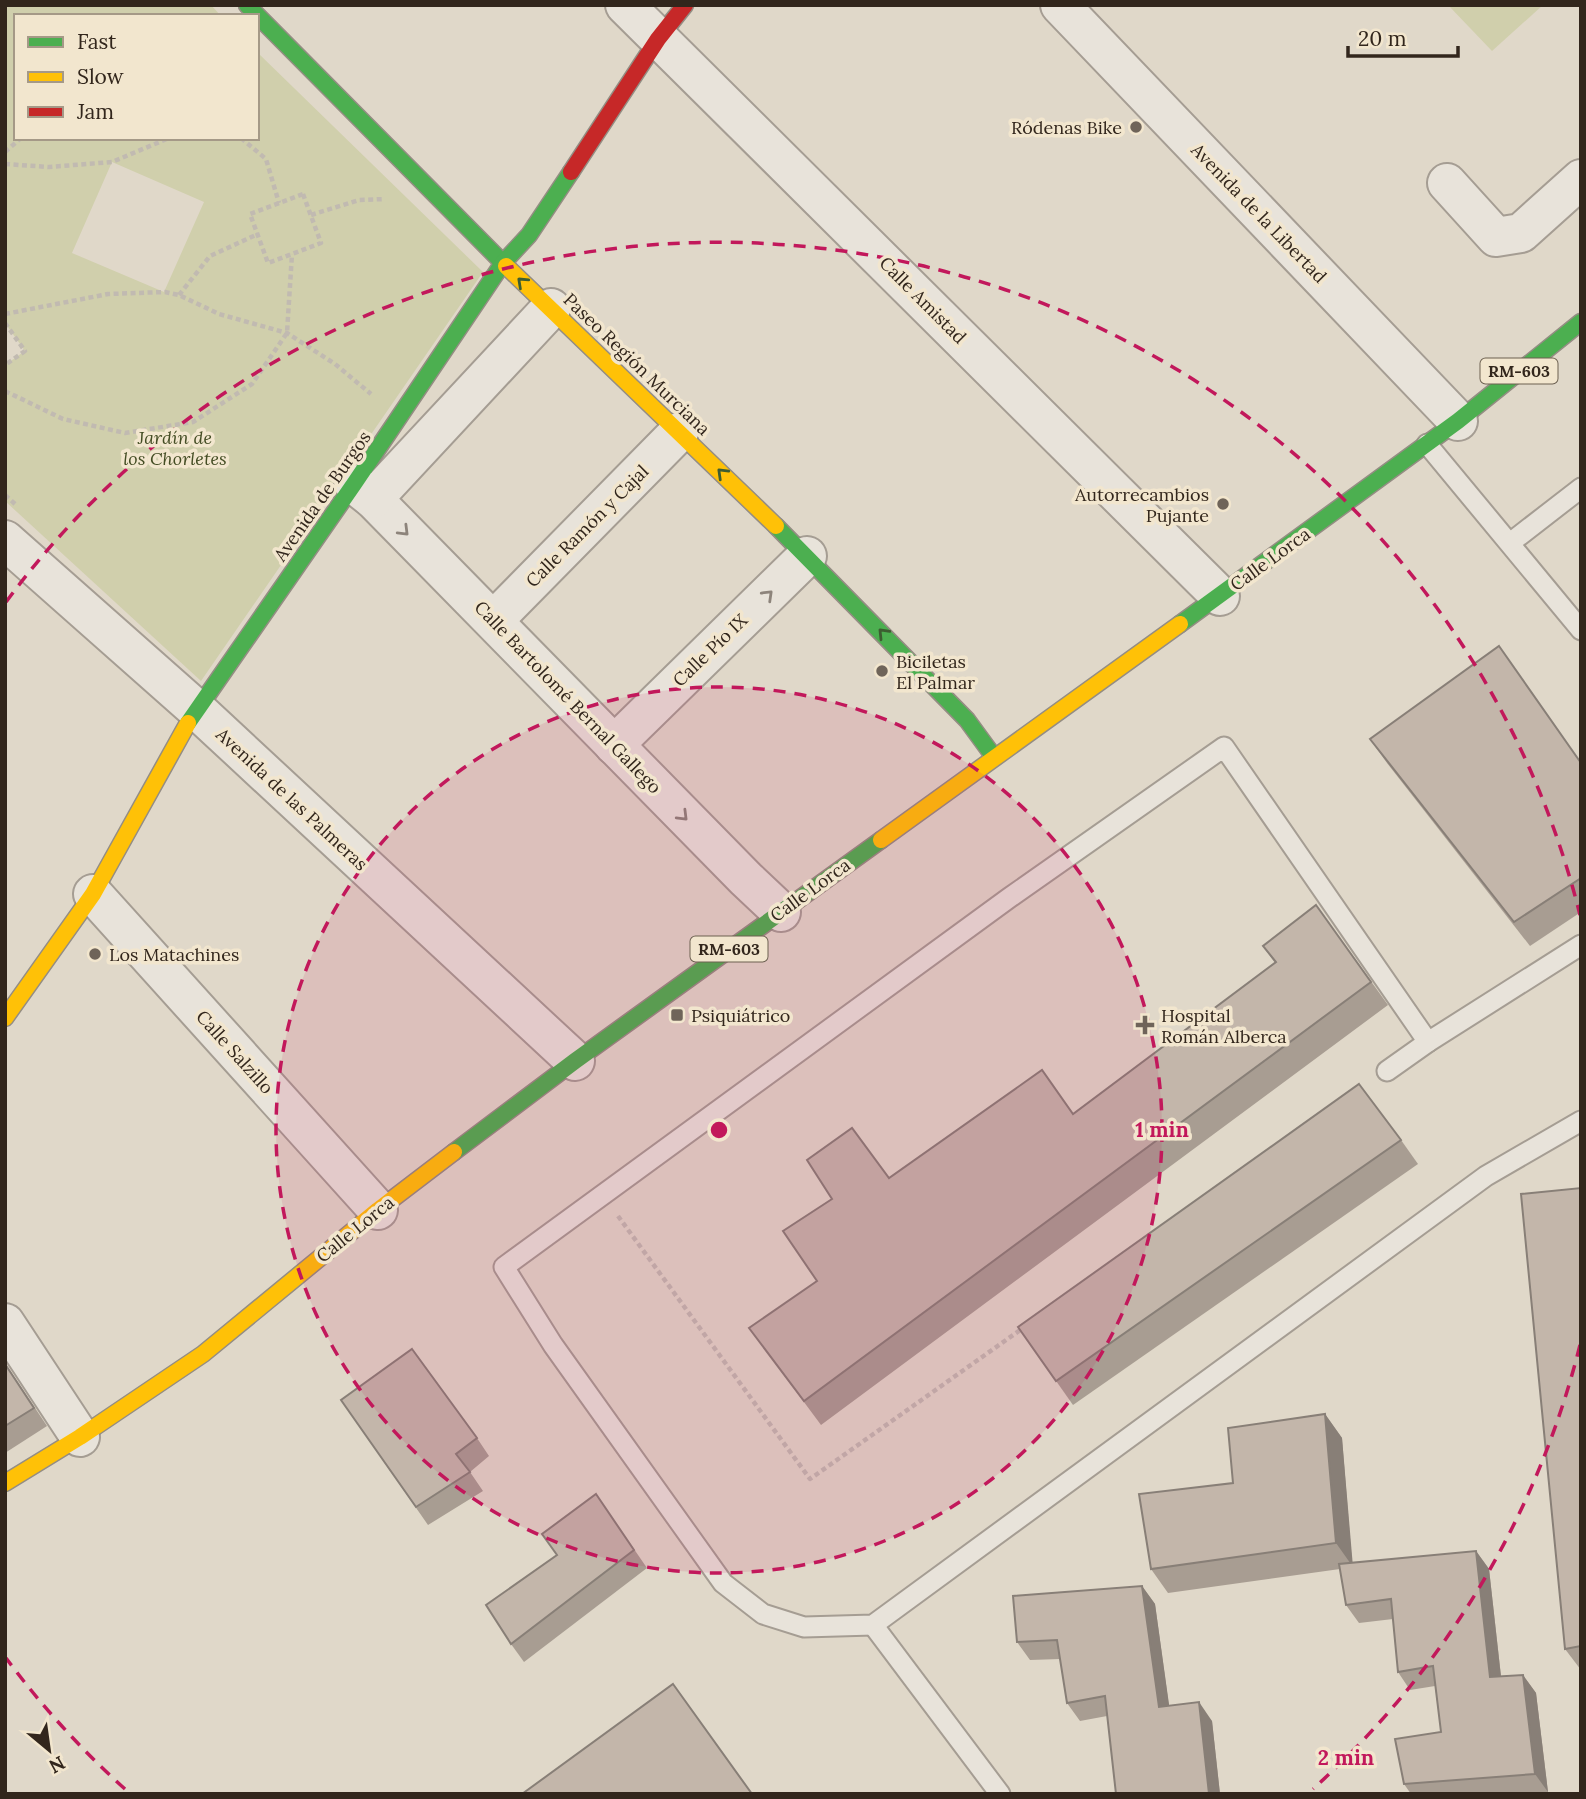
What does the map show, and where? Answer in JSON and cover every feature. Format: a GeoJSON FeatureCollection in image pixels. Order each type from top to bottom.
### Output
{"type":"FeatureCollection","features":[{"type":"Feature","properties":{"kind":"street","name":"Calle Amistad"},"geometry":{"type":"LineString","coordinates":[[625,5],[1220,596]]}},
{"type":"Feature","properties":{"kind":"street","name":"Avenida de Burgos"},"geometry":{"type":"LineString","coordinates":[[5,1018],[93,894],[196,709],[363,492],[400,416],[503,263],[529,235],[658,39],[685,5]]}},
{"type":"Feature","properties":{"kind":"street","name":"Avenida de la Libertad"},"geometry":{"type":"LineString","coordinates":[[1060,5],[1458,421]]}},
{"type":"Feature","properties":{"kind":"street","name":"Paseo Región Murciana"},"geometry":{"type":"LineString","coordinates":[[259,17],[503,263],[807,556],[967,720],[994,757]]}},
{"type":"Feature","properties":{"kind":"street"},"geometry":{"type":"LineString","coordinates":[[1447,183],[1496,237],[1521,233],[1581,178]]}},
{"type":"Feature","properties":{"kind":"street"},"geometry":{"type":"LineString","coordinates":[[363,492],[551,308]]}},
{"type":"Feature","properties":{"kind":"street","name":"Calle Lorca"},"geometry":{"type":"LineString","coordinates":[[5,1483],[80,1437],[202,1354],[377,1210],[575,1061],[1427,444],[1581,322]]}},
{"type":"Feature","properties":{"kind":"street","name":"Calle Ramón y Cajal"},"geometry":{"type":"LineString","coordinates":[[494,620],[680,432]]}},
{"type":"Feature","properties":{"kind":"street","name":"Calle Bartolomé Bernal Gallego"},"geometry":{"type":"LineString","coordinates":[[363,492],[494,620],[780,912]]}},
{"type":"Feature","properties":{"kind":"street","name":"Avenida de las Palmeras"},"geometry":{"type":"LineString","coordinates":[[5,540],[196,709],[575,1061]]}},
{"type":"Feature","properties":{"kind":"street","name":"Calle Pío IX"},"geometry":{"type":"LineString","coordinates":[[614,745],[807,556]]}},
{"type":"Feature","properties":{"kind":"street","name":"Calle Salzillo"},"geometry":{"type":"LineString","coordinates":[[93,894],[377,1210]]}},
{"type":"Feature","properties":{"kind":"street"},"geometry":{"type":"LineString","coordinates":[[5,1323],[80,1437]]}},
{"type":"Feature","properties":{"kind":"lane"},"geometry":{"type":"LineString","coordinates":[[1427,444],[1581,630]]}},
{"type":"Feature","properties":{"kind":"lane"},"geometry":{"type":"LineString","coordinates":[[1510,543],[1581,488]]}},
{"type":"Feature","properties":{"kind":"lane"},"geometry":{"type":"LineString","coordinates":[[1428,1042],[1224,747],[1009,898],[504,1267],[553,1345],[723,1583],[763,1614],[804,1627],[873,1625],[1486,1176],[1581,1121]]}},
{"type":"Feature","properties":{"kind":"lane"},"geometry":{"type":"LineString","coordinates":[[1387,1071],[1581,945]]}},
{"type":"Feature","properties":{"kind":"lane"},"geometry":{"type":"LineString","coordinates":[[873,1625],[1000,1794]]}},
{"type":"Feature","properties":{"kind":"path"},"geometry":{"type":"LineString","coordinates":[[5,152],[19,140]]}},
{"type":"Feature","properties":{"kind":"path"},"geometry":{"type":"LineString","coordinates":[[5,164],[49,167],[112,162],[164,140]]}},
{"type":"Feature","properties":{"kind":"path"},"geometry":{"type":"LineString","coordinates":[[243,140],[266,159],[279,203]]}},
{"type":"Feature","properties":{"kind":"path"},"geometry":{"type":"LineString","coordinates":[[303,194],[321,243],[268,263],[250,214],[279,203],[303,194]]}},
{"type":"Feature","properties":{"kind":"path"},"geometry":{"type":"LineString","coordinates":[[311,215],[359,200],[394,198]]}},
{"type":"Feature","properties":{"kind":"path"},"geometry":{"type":"LineString","coordinates":[[179,295],[210,256],[258,234]]}},
{"type":"Feature","properties":{"kind":"path"},"geometry":{"type":"LineString","coordinates":[[5,391],[63,419],[125,433],[193,422],[252,384],[288,333],[292,254]]}},
{"type":"Feature","properties":{"kind":"path"},"geometry":{"type":"LineString","coordinates":[[5,314],[108,294],[164,292],[179,295],[219,314],[288,333],[335,364],[389,410],[400,416]]}},
{"type":"Feature","properties":{"kind":"path"},"geometry":{"type":"LineString","coordinates":[[5,323],[25,351],[5,365]]}},
{"type":"Feature","properties":{"kind":"path"},"geometry":{"type":"LineString","coordinates":[[5,495],[16,504]]}},
{"type":"Feature","properties":{"kind":"path"},"geometry":{"type":"LineString","coordinates":[[603,1195],[810,1479],[1025,1327]]}},
{"type":"Feature","properties":{"kind":"green space","name":"Jardín de los Chorletes"},"geometry":{"type":"Polygon","coordinates":[[[5,5],[211,5],[219,14],[14,14],[14,140],[259,140],[259,54],[483,272],[201,681],[5,501],[5,365],[25,351],[5,323],[5,5]],[[112,162],[72,253],[164,292],[204,202],[112,162]]]}},
{"type":"Feature","properties":{"kind":"green space"},"geometry":{"type":"Polygon","coordinates":[[[1448,5],[1543,5],[1492,51],[1448,5]]]}},
{"type":"Feature","properties":{"kind":"building"},"geometry":{"type":"Polygon","coordinates":[[[1499,646],[1581,763],[1581,878],[1514,922],[1370,739],[1499,646]]]}},
{"type":"Feature","properties":{"kind":"building"},"geometry":{"type":"Polygon","coordinates":[[[1316,905],[1371,982],[804,1401],[749,1328],[817,1281],[783,1231],[832,1199],[807,1160],[852,1128],[889,1178],[1042,1070],[1073,1114],[1276,962],[1263,946],[1316,905]]]}},
{"type":"Feature","properties":{"kind":"building"},"geometry":{"type":"Polygon","coordinates":[[[1359,1084],[1401,1140],[1056,1381],[1018,1327],[1359,1084]]]}},
{"type":"Feature","properties":{"kind":"building"},"geometry":{"type":"Polygon","coordinates":[[[1581,1188],[1581,1646],[1565,1649],[1521,1194],[1581,1188]]]}},
{"type":"Feature","properties":{"kind":"building"},"geometry":{"type":"Polygon","coordinates":[[[412,1349],[477,1438],[456,1454],[470,1472],[416,1507],[341,1400],[412,1349]]]}},
{"type":"Feature","properties":{"kind":"building"},"geometry":{"type":"Polygon","coordinates":[[[5,1364],[34,1408],[5,1426],[5,1364]]]}},
{"type":"Feature","properties":{"kind":"building"},"geometry":{"type":"Polygon","coordinates":[[[1325,1414],[1336,1543],[1151,1569],[1139,1494],[1233,1483],[1228,1428],[1325,1414]]]}},
{"type":"Feature","properties":{"kind":"building"},"geometry":{"type":"Polygon","coordinates":[[[596,1494],[634,1550],[511,1644],[486,1605],[557,1555],[542,1534],[596,1494]]]}},
{"type":"Feature","properties":{"kind":"building"},"geometry":{"type":"Polygon","coordinates":[[[1476,1551],[1490,1677],[1523,1675],[1535,1774],[1404,1784],[1395,1739],[1441,1732],[1433,1666],[1398,1672],[1391,1599],[1346,1605],[1339,1564],[1476,1551]]]}},
{"type":"Feature","properties":{"kind":"building"},"geometry":{"type":"Polygon","coordinates":[[[1142,1586],[1159,1707],[1199,1702],[1209,1794],[1116,1794],[1105,1696],[1067,1703],[1057,1640],[1017,1642],[1013,1596],[1142,1586]]]}},
{"type":"Feature","properties":{"kind":"building"},"geometry":{"type":"Polygon","coordinates":[[[673,1684],[752,1794],[522,1794],[673,1684]]]}},
{"type":"Feature","properties":{"kind":"traffic: fast"},"geometry":{"type":"LineString","coordinates":[[247,5],[256,14]]}},
{"type":"Feature","properties":{"kind":"traffic: fast"},"geometry":{"type":"LineString","coordinates":[[259,17],[506,266]]}},
{"type":"Feature","properties":{"kind":"traffic: fast"},"geometry":{"type":"LineString","coordinates":[[188,723],[503,263],[529,235],[571,172]]}},
{"type":"Feature","properties":{"kind":"traffic: fast"},"geometry":{"type":"LineString","coordinates":[[1180,624],[1458,421],[1581,322]]}},
{"type":"Feature","properties":{"kind":"traffic: fast"},"geometry":{"type":"LineString","coordinates":[[776,526],[967,720],[994,757]]}},
{"type":"Feature","properties":{"kind":"traffic: fast"},"geometry":{"type":"LineString","coordinates":[[454,1152],[881,840]]}},
{"type":"Feature","properties":{"kind":"traffic: slow"},"geometry":{"type":"LineString","coordinates":[[506,266],[776,526]]}},
{"type":"Feature","properties":{"kind":"traffic: slow"},"geometry":{"type":"LineString","coordinates":[[881,840],[1180,624]]}},
{"type":"Feature","properties":{"kind":"traffic: slow"},"geometry":{"type":"LineString","coordinates":[[5,1018],[93,894],[188,723]]}},
{"type":"Feature","properties":{"kind":"traffic: slow"},"geometry":{"type":"LineString","coordinates":[[5,1483],[80,1437],[203,1354],[378,1210],[454,1152]]}},
{"type":"Feature","properties":{"kind":"traffic: jam"},"geometry":{"type":"LineString","coordinates":[[571,172],[658,39],[685,5]]}},
{"type":"Feature","properties":{"kind":"place","name":"Ródenas Bike"},"geometry":{"type":"Point","coordinates":[1136,127]}},
{"type":"Feature","properties":{"kind":"place","name":"Autorrecambios Pujante"},"geometry":{"type":"Point","coordinates":[1223,504]}},
{"type":"Feature","properties":{"kind":"place","name":"Biciletas El Palmar"},"geometry":{"type":"Point","coordinates":[882,671]}},
{"type":"Feature","properties":{"kind":"place","name":"Los Matachines"},"geometry":{"type":"Point","coordinates":[95,954]}},
{"type":"Feature","properties":{"kind":"place","name":"Psiquiátrico"},"geometry":{"type":"Point","coordinates":[677,1015]}},
{"type":"Feature","properties":{"kind":"place","name":"Hospital Román Alberca"},"geometry":{"type":"Point","coordinates":[1145,1025]}}]}
